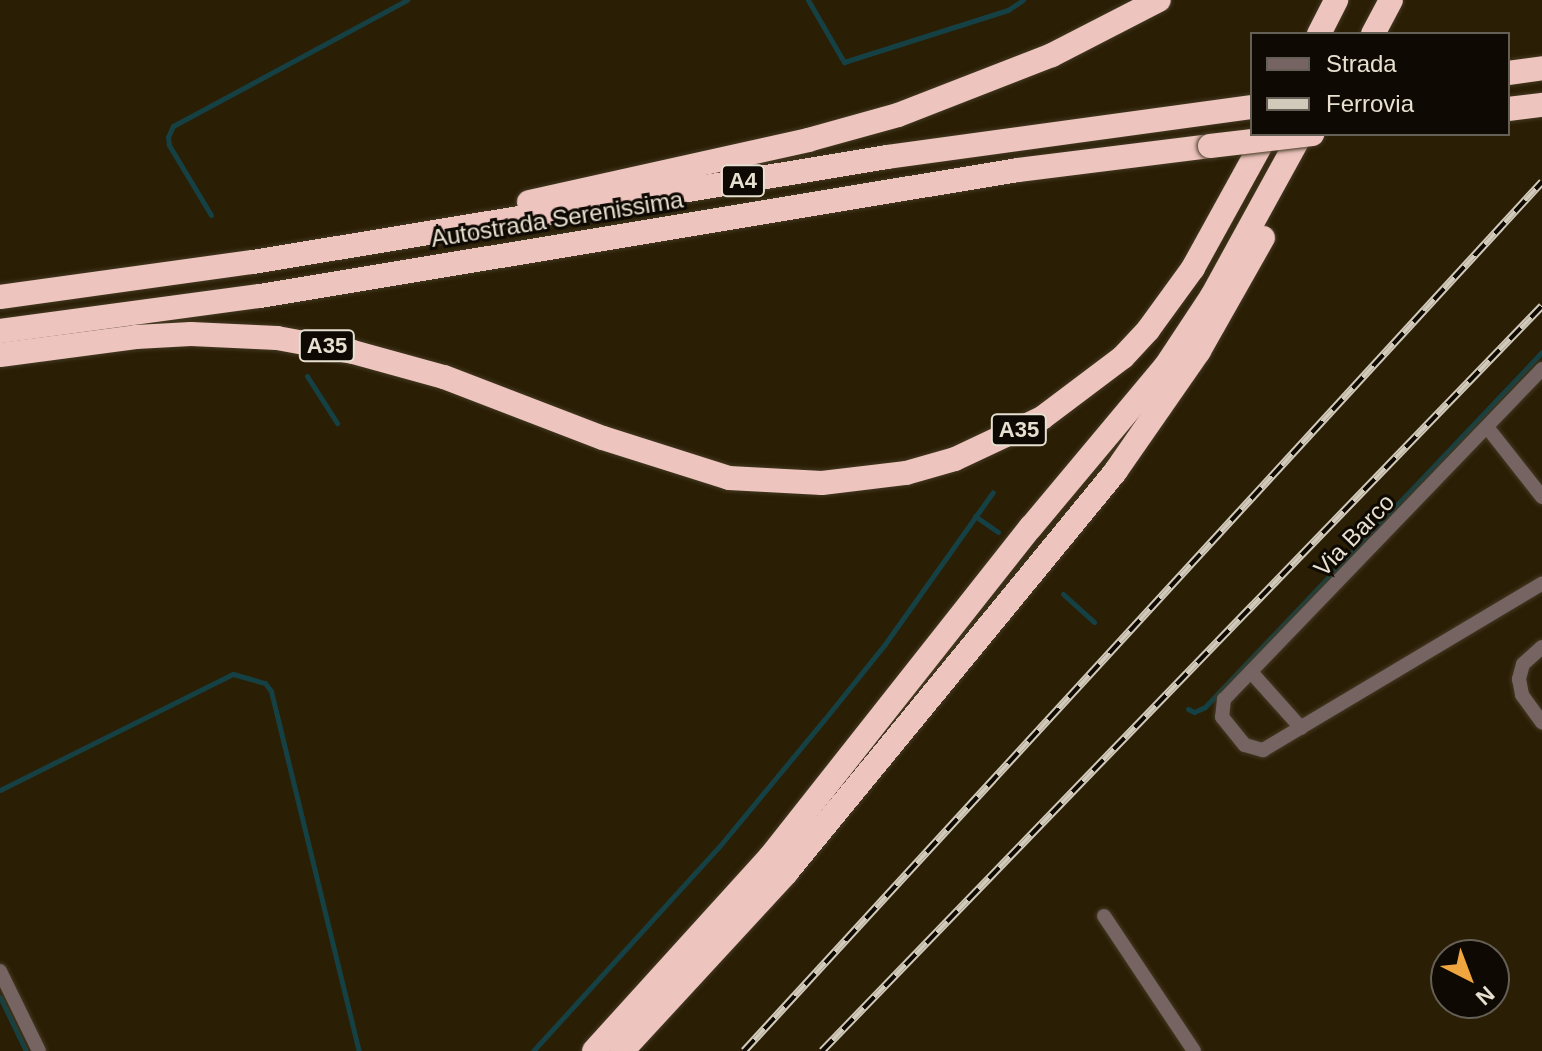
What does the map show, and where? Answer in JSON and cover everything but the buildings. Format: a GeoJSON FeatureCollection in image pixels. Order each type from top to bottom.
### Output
{"type":"FeatureCollection","features":[{"type":"Feature","properties":{"kind":"highway"},"geometry":{"type":"LineString","coordinates":[[253,262],[845,131],[943,100],[1038,61],[1159,0]]}},
{"type":"Feature","properties":{"kind":"highway"},"geometry":{"type":"LineString","coordinates":[[1320,32],[1336,0]]}},
{"type":"Feature","properties":{"kind":"highway"},"geometry":{"type":"LineString","coordinates":[[1356,32],[1373,0]]}},
{"type":"Feature","properties":{"kind":"highway"},"geometry":{"type":"LineString","coordinates":[[1374,32],[1391,0]]}},
{"type":"Feature","properties":{"kind":"highway"},"geometry":{"type":"LineString","coordinates":[[1510,73],[1542,68]]}},
{"type":"Feature","properties":{"kind":"highway"},"geometry":{"type":"LineString","coordinates":[[1510,109],[1542,105]]}},
{"type":"Feature","properties":{"kind":"highway","name":"Autostrada Serenissima"},"geometry":{"type":"LineString","coordinates":[[0,297],[253,262],[887,157],[1243,108]]}},
{"type":"Feature","properties":{"kind":"highway","name":"A35"},"geometry":{"type":"LineString","coordinates":[[0,355],[136,337],[191,334],[277,338],[353,352],[444,377],[603,438],[729,478],[822,483],[906,473],[955,459],[1042,418],[1123,357],[1148,330],[1193,268],[1266,136]]}},
{"type":"Feature","properties":{"kind":"highway","name":"Autostrada Serenissima"},"geometry":{"type":"LineString","coordinates":[[0,331],[260,296],[1018,170],[1295,136]]}},
{"type":"Feature","properties":{"kind":"highway"},"geometry":{"type":"LineString","coordinates":[[594,1051],[770,857],[1031,527],[1165,367],[1212,296],[1300,136]]}},
{"type":"Feature","properties":{"kind":"highway"},"geometry":{"type":"LineString","coordinates":[[622,1051],[786,873],[1115,472],[1206,339],[1318,136]]}},
{"type":"Feature","properties":{"kind":"street","name":"Via Barco"},"geometry":{"type":"LineString","coordinates":[[1542,369],[1251,672],[1220,708],[1224,721],[1245,745],[1263,750],[1542,584]]}},
{"type":"Feature","properties":{"kind":"street"},"geometry":{"type":"LineString","coordinates":[[1487,427],[1542,497]]}},
{"type":"Feature","properties":{"kind":"street"},"geometry":{"type":"LineString","coordinates":[[1542,647],[1523,664],[1519,679],[1522,695],[1542,723]]}},
{"type":"Feature","properties":{"kind":"street"},"geometry":{"type":"LineString","coordinates":[[1251,672],[1301,728]]}},
{"type":"Feature","properties":{"kind":"street"},"geometry":{"type":"LineString","coordinates":[[1104,916],[1194,1051]]}},
{"type":"Feature","properties":{"kind":"street"},"geometry":{"type":"LineString","coordinates":[[0,971],[39,1051]]}},
{"type":"Feature","properties":{"kind":"waterway"},"geometry":{"type":"LineString","coordinates":[[211,215],[169,145],[168,137],[173,126],[407,0]]}},
{"type":"Feature","properties":{"kind":"waterway"},"geometry":{"type":"LineString","coordinates":[[808,0],[844,62],[1008,10],[1023,0]]}},
{"type":"Feature","properties":{"kind":"waterway"},"geometry":{"type":"LineString","coordinates":[[1188,709],[1194,712],[1205,707],[1542,352]]}},
{"type":"Feature","properties":{"kind":"waterway"},"geometry":{"type":"LineString","coordinates":[[307,376],[337,423]]}},
{"type":"Feature","properties":{"kind":"waterway"},"geometry":{"type":"LineString","coordinates":[[533,1051],[718,848],[824,720],[885,644],[993,492]]}},
{"type":"Feature","properties":{"kind":"waterway"},"geometry":{"type":"LineString","coordinates":[[975,516],[998,532]]}},
{"type":"Feature","properties":{"kind":"waterway"},"geometry":{"type":"LineString","coordinates":[[1063,594],[1094,622]]}},
{"type":"Feature","properties":{"kind":"waterway"},"geometry":{"type":"LineString","coordinates":[[0,790],[233,674],[265,683],[271,691],[359,1051]]}},
{"type":"Feature","properties":{"kind":"waterway"},"geometry":{"type":"LineString","coordinates":[[0,997],[26,1051]]}},
{"type":"Feature","properties":{"kind":"railway"},"geometry":{"type":"LineString","coordinates":[[744,1051],[1542,182]]}},
{"type":"Feature","properties":{"kind":"railway"},"geometry":{"type":"LineString","coordinates":[[822,1051],[1542,306]]}}]}
